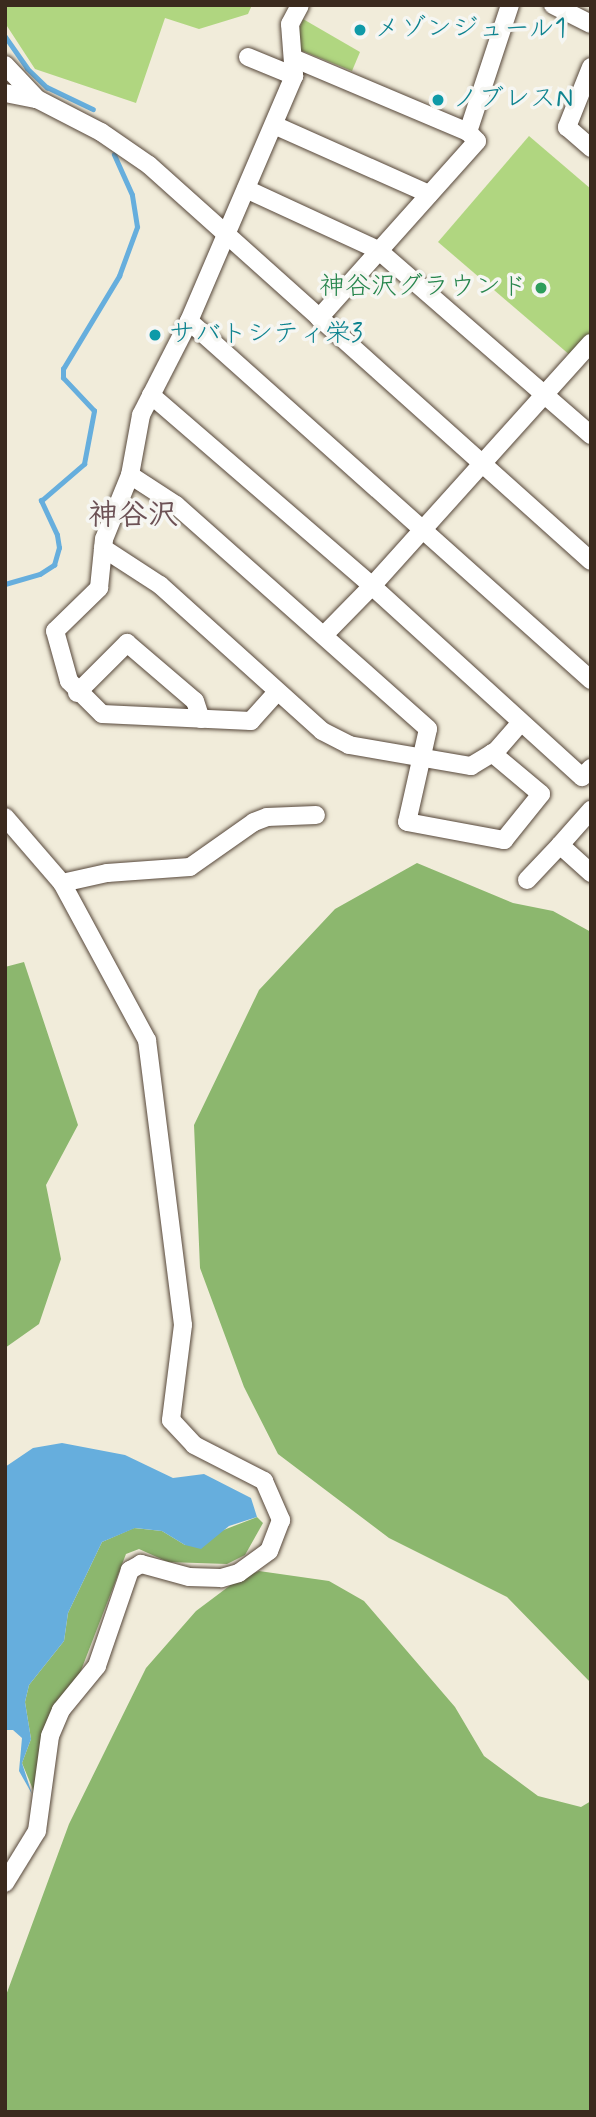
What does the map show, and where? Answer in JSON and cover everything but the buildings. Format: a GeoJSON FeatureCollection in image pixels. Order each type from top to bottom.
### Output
{"type":"FeatureCollection","features":[{"type":"Feature","properties":{"kind":"street"},"geometry":{"type":"LineString","coordinates":[[277,692],[251,721],[102,714],[77,693],[69,681],[55,631],[99,588],[103,548],[130,475],[141,415],[189,321],[294,76],[291,21],[300,5]]}},
{"type":"Feature","properties":{"kind":"street"},"geometry":{"type":"LineString","coordinates":[[468,132],[510,5]]}},
{"type":"Feature","properties":{"kind":"street"},"geometry":{"type":"LineString","coordinates":[[552,5],[591,24]]}},
{"type":"Feature","properties":{"kind":"street"},"geometry":{"type":"LineString","coordinates":[[248,57],[294,76]]}},
{"type":"Feature","properties":{"kind":"street"},"geometry":{"type":"LineString","coordinates":[[293,58],[468,132],[477,141],[319,318]]}},
{"type":"Feature","properties":{"kind":"street"},"geometry":{"type":"LineString","coordinates":[[5,65],[37,99],[125,148],[591,561]]}},
{"type":"Feature","properties":{"kind":"street"},"geometry":{"type":"LineString","coordinates":[[591,67],[567,127],[591,148]]}},
{"type":"Feature","properties":{"kind":"street"},"geometry":{"type":"LineString","coordinates":[[5,93],[37,99]]}},
{"type":"Feature","properties":{"kind":"street"},"geometry":{"type":"LineString","coordinates":[[274,125],[429,194]]}},
{"type":"Feature","properties":{"kind":"street"},"geometry":{"type":"LineString","coordinates":[[246,190],[378,250],[546,392],[591,435]]}},
{"type":"Feature","properties":{"kind":"street"},"geometry":{"type":"LineString","coordinates":[[189,321],[591,680]]}},
{"type":"Feature","properties":{"kind":"street"},"geometry":{"type":"LineString","coordinates":[[324,635],[372,586],[591,343]]}},
{"type":"Feature","properties":{"kind":"street"},"geometry":{"type":"LineString","coordinates":[[151,394],[372,586],[520,723],[588,776]]}},
{"type":"Feature","properties":{"kind":"street"},"geometry":{"type":"LineString","coordinates":[[130,475],[176,505],[428,729],[407,822],[504,840],[541,794],[492,753]]}},
{"type":"Feature","properties":{"kind":"street"},"geometry":{"type":"LineString","coordinates":[[103,548],[160,585],[277,692],[322,730],[349,745],[471,766],[492,753],[520,723]]}},
{"type":"Feature","properties":{"kind":"street"},"geometry":{"type":"LineString","coordinates":[[77,693],[127,643],[195,701],[201,719]]}},
{"type":"Feature","properties":{"kind":"street"},"geometry":{"type":"LineString","coordinates":[[527,880],[591,810]]}},
{"type":"Feature","properties":{"kind":"street"},"geometry":{"type":"LineString","coordinates":[[62,883],[107,873],[190,867],[254,822],[316,815]]}},
{"type":"Feature","properties":{"kind":"street"},"geometry":{"type":"LineString","coordinates":[[5,817],[62,883],[147,1040],[183,1325],[171,1420],[194,1445],[264,1482],[281,1520],[269,1551],[239,1573],[221,1578],[189,1577],[141,1564],[130,1570],[97,1666],[61,1710],[50,1736],[37,1831],[5,1883]]}},
{"type":"Feature","properties":{"kind":"street"},"geometry":{"type":"LineString","coordinates":[[560,845],[591,873]]}},
{"type":"Feature","properties":{"kind":"green space"},"geometry":{"type":"Polygon","coordinates":[[[5,5],[252,5],[248,14],[199,29],[165,18],[136,103],[35,69],[5,23],[5,5]]]}},
{"type":"Feature","properties":{"kind":"green space"},"geometry":{"type":"Polygon","coordinates":[[[303,19],[360,52],[352,71],[300,50],[298,32],[303,19]]]}},
{"type":"Feature","properties":{"kind":"green space","name":"神谷沢グラウンド"},"geometry":{"type":"Polygon","coordinates":[[[529,136],[591,189],[591,334],[571,356],[438,242],[529,136]]]}},
{"type":"Feature","properties":{"kind":"green space"},"geometry":{"type":"Polygon","coordinates":[[[417,863],[513,903],[553,911],[591,932],[591,1683],[507,1597],[389,1538],[278,1454],[244,1387],[200,1268],[194,1125],[259,990],[335,909],[417,863]]]}},
{"type":"Feature","properties":{"kind":"green space"},"geometry":{"type":"Polygon","coordinates":[[[24,962],[78,1125],[46,1185],[61,1259],[39,1324],[5,1348],[5,967],[24,962]]]}},
{"type":"Feature","properties":{"kind":"green space"},"geometry":{"type":"Polygon","coordinates":[[[257,1517],[263,1523],[245,1555],[227,1564],[168,1562],[139,1549],[126,1554],[34,1792],[22,1763],[31,1739],[25,1702],[29,1685],[64,1641],[68,1613],[102,1542],[134,1528],[162,1531],[185,1545],[257,1517]]]}},
{"type":"Feature","properties":{"kind":"green space"},"geometry":{"type":"Polygon","coordinates":[[[259,1571],[329,1581],[364,1601],[455,1707],[484,1756],[538,1796],[581,1807],[591,1801],[591,2112],[5,2112],[5,1998],[69,1824],[146,1668],[196,1611],[236,1581],[259,1571]]]}},
{"type":"Feature","properties":{"kind":"water"},"geometry":{"type":"Polygon","coordinates":[[[62,1443],[125,1455],[173,1478],[204,1474],[251,1498],[257,1517],[229,1526],[201,1549],[185,1545],[162,1531],[135,1528],[102,1542],[68,1613],[64,1641],[29,1685],[25,1702],[31,1739],[22,1763],[32,1794],[19,1771],[22,1738],[13,1730],[5,1730],[5,1467],[33,1448],[62,1443]]]}},
{"type":"Feature","properties":{"kind":"waterway"},"geometry":{"type":"LineString","coordinates":[[5,36],[27,68],[47,87],[93,109]]}},
{"type":"Feature","properties":{"kind":"waterway"},"geometry":{"type":"LineString","coordinates":[[5,584],[40,574],[54,565],[59,548],[57,535],[41,501],[84,464],[94,411],[63,378],[63,369],[119,276],[137,227],[132,195],[114,155]]}},
{"type":"Feature","properties":{"kind":"place","name":"メゾンジュール1"},"geometry":{"type":"Point","coordinates":[360,30]}},
{"type":"Feature","properties":{"kind":"place","name":"ノブレスN"},"geometry":{"type":"Point","coordinates":[438,100]}},
{"type":"Feature","properties":{"kind":"place","name":"神谷沢グラウンド"},"geometry":{"type":"Point","coordinates":[541,288]}},
{"type":"Feature","properties":{"kind":"place","name":"サバトシティ栄3"},"geometry":{"type":"Point","coordinates":[155,335]}},
{"type":"Feature","properties":{"kind":"district","name":"神谷沢"},"geometry":{"type":"Point","coordinates":[133,516]}}]}
